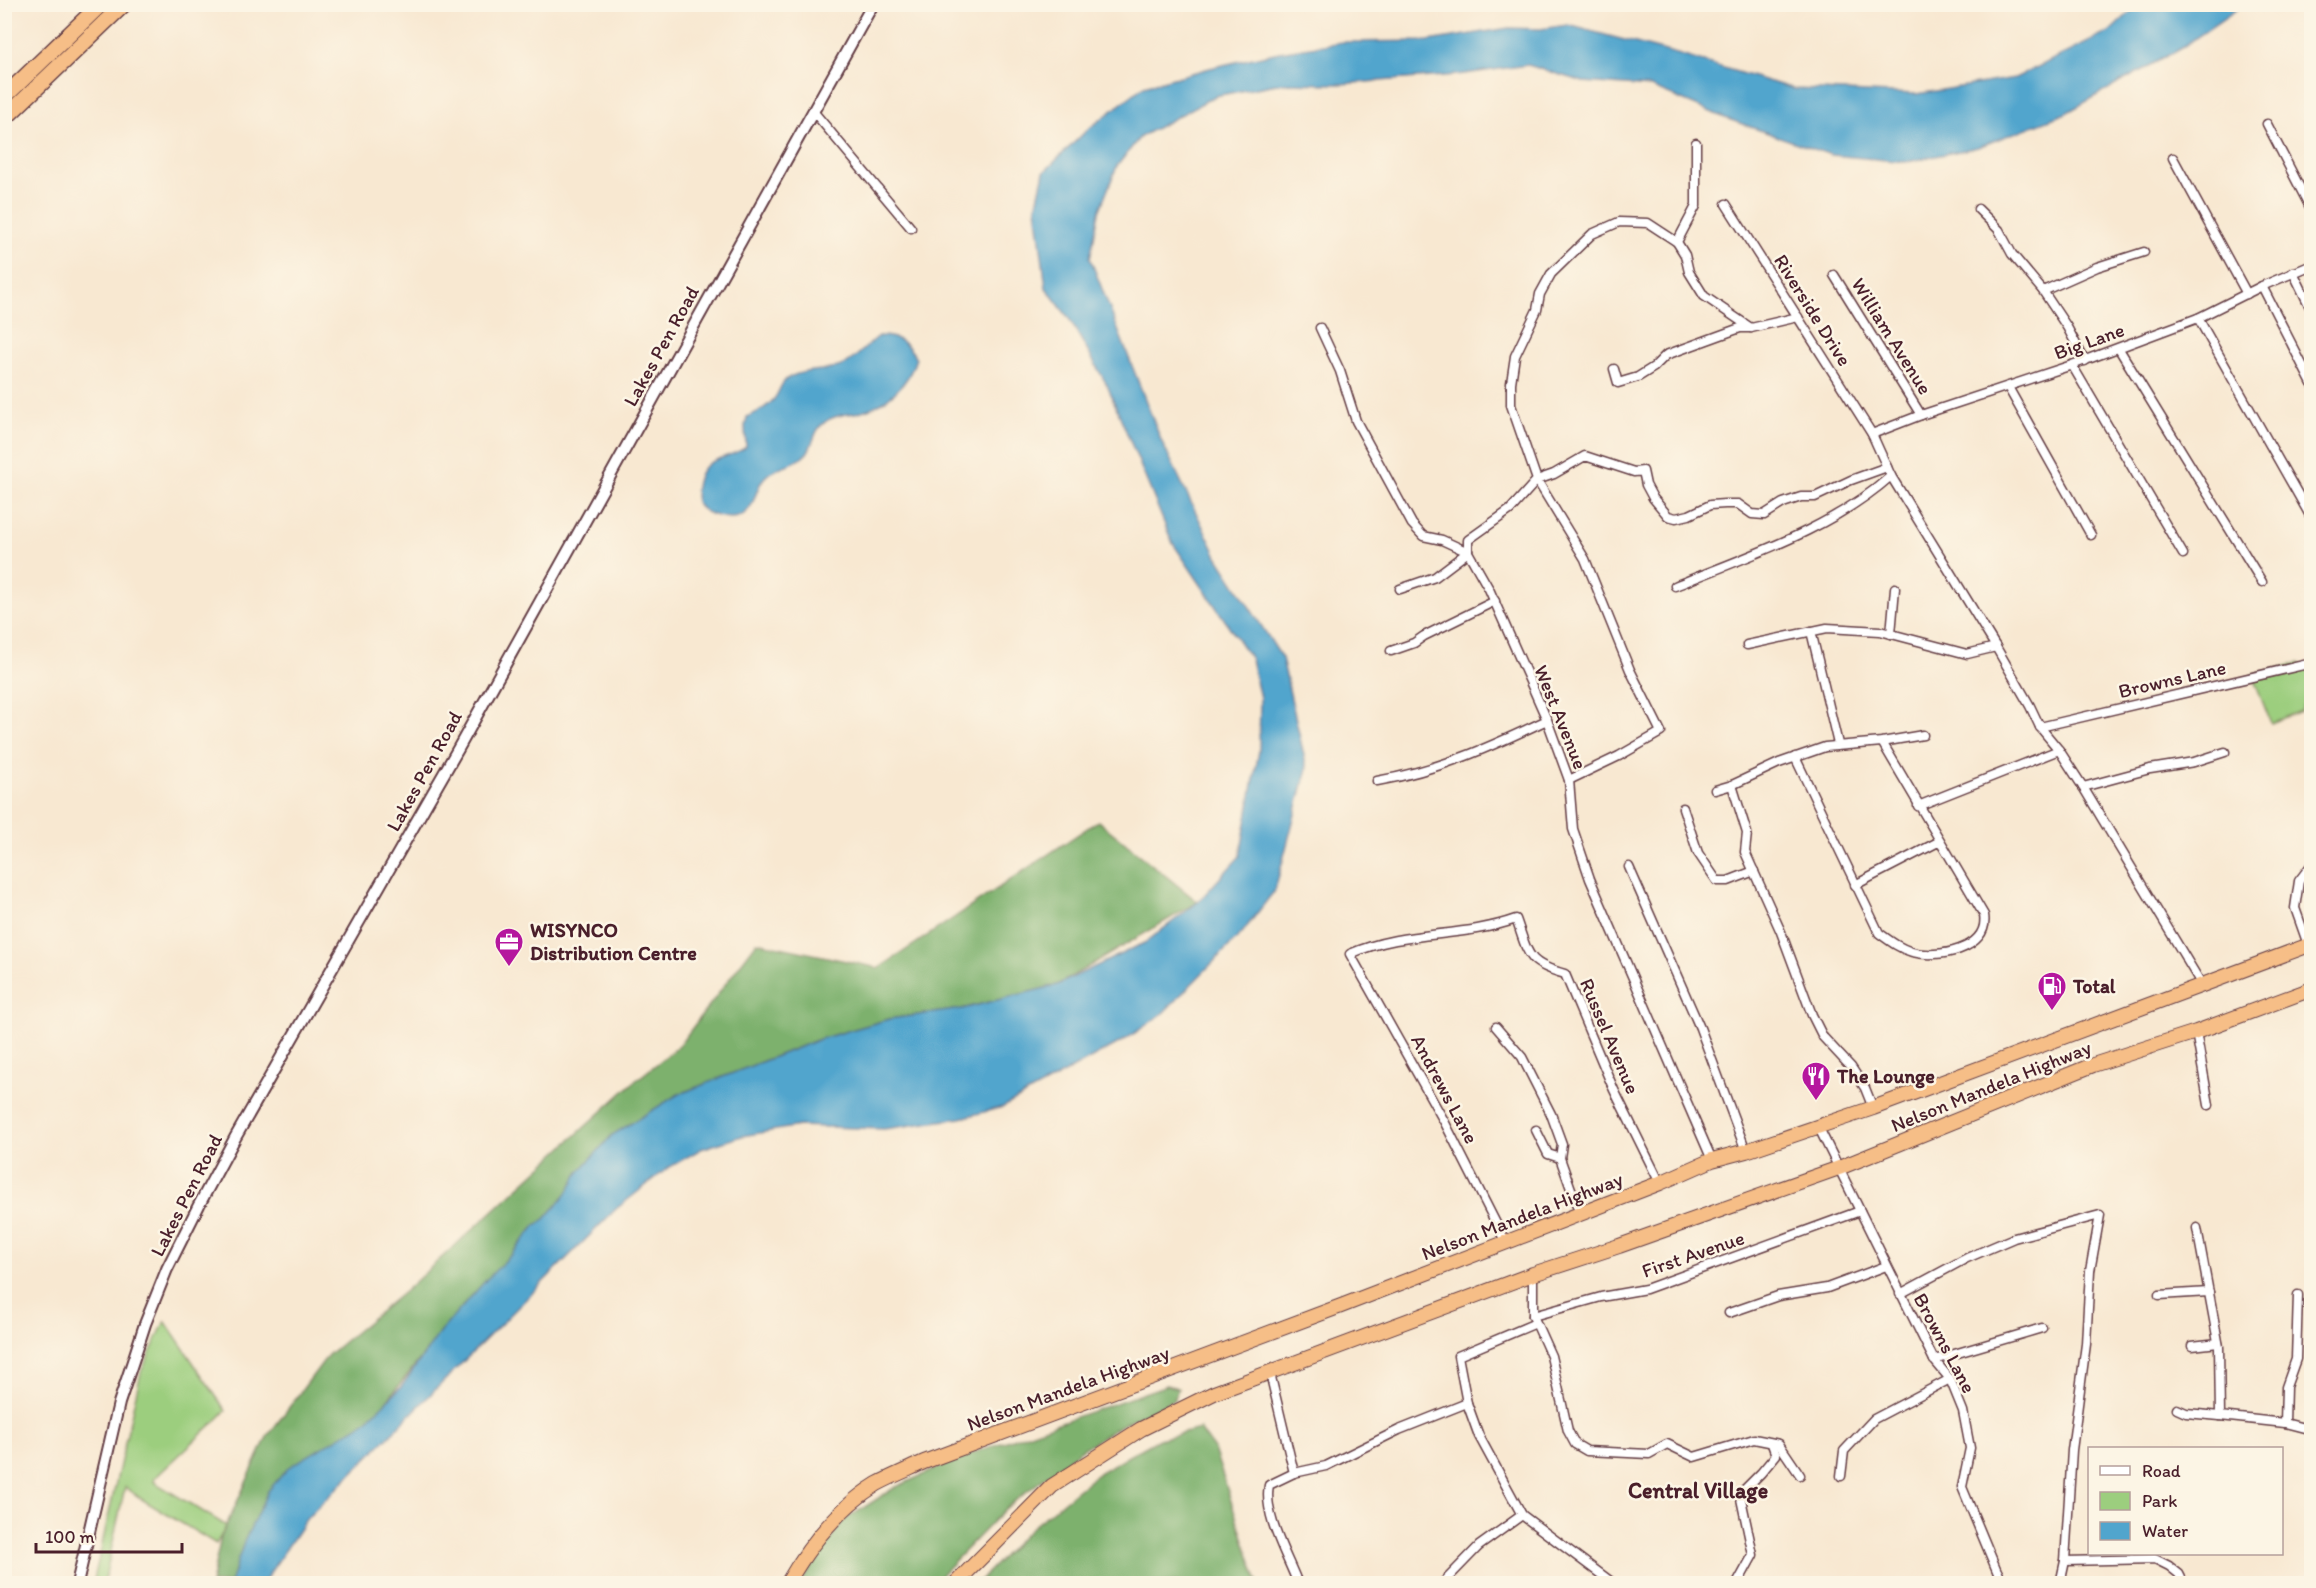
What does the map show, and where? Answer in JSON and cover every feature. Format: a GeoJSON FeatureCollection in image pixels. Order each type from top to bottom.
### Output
{"type":"FeatureCollection","features":[{"type":"Feature","properties":{"kind":"highway"},"geometry":{"type":"LineString","coordinates":[[4,96],[101,4]]}},
{"type":"Feature","properties":{"kind":"highway"},"geometry":{"type":"LineString","coordinates":[[4,119],[124,4]]}},
{"type":"Feature","properties":{"kind":"highway","name":"Nelson Mandela Highway"},"geometry":{"type":"LineString","coordinates":[[787,1584],[811,1544],[849,1505],[878,1484],[924,1462],[1506,1243],[1660,1183],[1712,1160],[1746,1151],[1873,1108],[2202,985],[2310,948]]}},
{"type":"Feature","properties":{"kind":"highway","name":"Nelson Mandela Highway"},"geometry":{"type":"LineString","coordinates":[[955,1584],[1052,1486],[1141,1429],[1214,1394],[1533,1274],[1839,1168],[2093,1065],[2196,1032],[2312,989]]}},
{"type":"Feature","properties":{"kind":"street","name":"Lakes Pen Road"},"geometry":{"type":"LineString","coordinates":[[77,1584],[120,1403],[145,1324],[178,1247],[235,1138],[446,769],[873,4]]}},
{"type":"Feature","properties":{"kind":"street"},"geometry":{"type":"LineString","coordinates":[[813,111],[911,228]]}},
{"type":"Feature","properties":{"kind":"street"},"geometry":{"type":"LineString","coordinates":[[2267,124],[2312,212]]}},
{"type":"Feature","properties":{"kind":"street"},"geometry":{"type":"LineString","coordinates":[[1677,242],[1696,206],[1696,143]]}},
{"type":"Feature","properties":{"kind":"street"},"geometry":{"type":"LineString","coordinates":[[2173,158],[2247,294]]}},
{"type":"Feature","properties":{"kind":"street","name":"Riverside Drive"},"geometry":{"type":"LineString","coordinates":[[1726,204],[1872,434],[1889,472],[1996,647],[2040,728],[2059,750],[2083,787],[2202,985]]}},
{"type":"Feature","properties":{"kind":"street"},"geometry":{"type":"LineString","coordinates":[[1978,209],[1999,230],[2012,254],[2043,291],[2067,327],[2085,361]]}},
{"type":"Feature","properties":{"kind":"street"},"geometry":{"type":"LineString","coordinates":[[1569,780],[1619,756],[1661,732],[1630,670],[1585,559],[1538,480],[1512,405],[1511,383],[1515,356],[1537,310],[1540,294],[1551,274],[1592,234],[1619,222],[1648,223],[1677,242],[1685,255],[1689,272],[1704,296],[1751,328]]}},
{"type":"Feature","properties":{"kind":"street"},"geometry":{"type":"LineString","coordinates":[[2043,291],[2097,267],[2144,252]]}},
{"type":"Feature","properties":{"kind":"street","name":"Big Lane"},"geometry":{"type":"LineString","coordinates":[[1872,434],[1921,415],[2085,361],[2198,318],[2262,286],[2312,265]]}},
{"type":"Feature","properties":{"kind":"street"},"geometry":{"type":"LineString","coordinates":[[2294,272],[2312,311]]}},
{"type":"Feature","properties":{"kind":"street","name":"William Avenue"},"geometry":{"type":"LineString","coordinates":[[1834,275],[1921,415]]}},
{"type":"Feature","properties":{"kind":"street"},"geometry":{"type":"LineString","coordinates":[[2262,286],[2312,384]]}},
{"type":"Feature","properties":{"kind":"street"},"geometry":{"type":"LineString","coordinates":[[1614,369],[1618,383],[1638,377],[1654,367],[1666,355],[1740,328],[1751,328],[1798,317]]}},
{"type":"Feature","properties":{"kind":"street"},"geometry":{"type":"LineString","coordinates":[[2198,318],[2312,519]]}},
{"type":"Feature","properties":{"kind":"street"},"geometry":{"type":"LineString","coordinates":[[1320,328],[1340,371],[1356,421],[1412,524],[1423,536],[1442,540],[1468,552]]}},
{"type":"Feature","properties":{"kind":"street"},"geometry":{"type":"LineString","coordinates":[[2119,348],[2262,582]]}},
{"type":"Feature","properties":{"kind":"street"},"geometry":{"type":"LineString","coordinates":[[2072,365],[2183,554]]}},
{"type":"Feature","properties":{"kind":"street"},"geometry":{"type":"LineString","coordinates":[[2008,387],[2091,535]]}},
{"type":"Feature","properties":{"kind":"street"},"geometry":{"type":"LineString","coordinates":[[1468,552],[1468,540],[1510,510],[1538,480],[1586,456],[1634,472],[1643,471],[1649,491],[1668,516],[1683,517],[1710,505],[1725,504],[1738,504],[1752,514],[1764,515],[1783,503],[1801,497],[1815,496],[1851,480],[1889,472]]}},
{"type":"Feature","properties":{"kind":"street"},"geometry":{"type":"LineString","coordinates":[[1676,586],[1819,525],[1869,495],[1889,472]]}},
{"type":"Feature","properties":{"kind":"street"},"geometry":{"type":"LineString","coordinates":[[1400,590],[1435,577],[1468,552]]}},
{"type":"Feature","properties":{"kind":"street","name":"West Avenue"},"geometry":{"type":"LineString","coordinates":[[1468,552],[1495,601],[1546,720],[1569,780],[1573,829],[1590,879],[1712,1160]]}},
{"type":"Feature","properties":{"kind":"street"},"geometry":{"type":"LineString","coordinates":[[1891,634],[1894,588]]}},
{"type":"Feature","properties":{"kind":"street"},"geometry":{"type":"LineString","coordinates":[[1391,651],[1414,643],[1495,601]]}},
{"type":"Feature","properties":{"kind":"street"},"geometry":{"type":"LineString","coordinates":[[1747,645],[1827,628],[1868,630],[1891,634],[1966,654],[1996,647]]}},
{"type":"Feature","properties":{"kind":"street"},"geometry":{"type":"LineString","coordinates":[[1811,631],[1838,744]]}},
{"type":"Feature","properties":{"kind":"street","name":"Browns Lane"},"geometry":{"type":"LineString","coordinates":[[2040,728],[2312,663]]}},
{"type":"Feature","properties":{"kind":"street"},"geometry":{"type":"LineString","coordinates":[[1377,781],[1410,775],[1468,757],[1546,720]]}},
{"type":"Feature","properties":{"kind":"street"},"geometry":{"type":"LineString","coordinates":[[1715,790],[1795,758],[1838,744],[1882,742],[1923,735]]}},
{"type":"Feature","properties":{"kind":"street"},"geometry":{"type":"LineString","coordinates":[[1795,758],[1879,933],[1898,947],[1929,955],[1962,948],[1974,941],[1983,931],[1986,923],[1984,915],[1882,742]]}},
{"type":"Feature","properties":{"kind":"street"},"geometry":{"type":"LineString","coordinates":[[1918,806],[2059,750]]}},
{"type":"Feature","properties":{"kind":"street"},"geometry":{"type":"LineString","coordinates":[[2083,787],[2150,769],[2194,762],[2225,752]]}},
{"type":"Feature","properties":{"kind":"street"},"geometry":{"type":"LineString","coordinates":[[1732,785],[1747,833],[1745,852],[1781,932],[1812,1015],[1823,1037],[1851,1067],[1865,1088],[1873,1108]]}},
{"type":"Feature","properties":{"kind":"street"},"geometry":{"type":"LineString","coordinates":[[1683,808],[1698,853],[1717,880],[1728,881],[1754,871]]}},
{"type":"Feature","properties":{"kind":"street"},"geometry":{"type":"LineString","coordinates":[[1856,885],[1940,841]]}},
{"type":"Feature","properties":{"kind":"street"},"geometry":{"type":"LineString","coordinates":[[2310,948],[2295,908],[2299,880],[2312,864]]}},
{"type":"Feature","properties":{"kind":"street"},"geometry":{"type":"LineString","coordinates":[[1629,867],[1700,1028],[1746,1151]]}},
{"type":"Feature","properties":{"kind":"street","name":"Russel Avenue"},"geometry":{"type":"LineString","coordinates":[[1350,954],[1393,939],[1491,928],[1516,919],[1529,957],[1543,968],[1565,974],[1614,1090],[1660,1183]]}},
{"type":"Feature","properties":{"kind":"street","name":"Andrews Lane"},"geometry":{"type":"LineString","coordinates":[[1350,954],[1444,1121],[1506,1243]]}},
{"type":"Feature","properties":{"kind":"street"},"geometry":{"type":"LineString","coordinates":[[1496,1027],[1522,1057],[1551,1114],[1562,1144],[1560,1158],[1580,1214]]}},
{"type":"Feature","properties":{"kind":"street"},"geometry":{"type":"LineString","coordinates":[[2196,1032],[2209,1105]]}},
{"type":"Feature","properties":{"kind":"street","name":"Browns Lane"},"geometry":{"type":"LineString","coordinates":[[1818,1126],[1900,1294],[1934,1360],[1950,1379],[1963,1411],[1970,1448],[1962,1487],[2004,1584]]}},
{"type":"Feature","properties":{"kind":"street"},"geometry":{"type":"LineString","coordinates":[[1536,1130],[1548,1154],[1560,1158]]}},
{"type":"Feature","properties":{"kind":"street","name":"First Avenue"},"geometry":{"type":"LineString","coordinates":[[1467,1403],[1458,1356],[1535,1320],[1601,1297],[1647,1289],[1860,1211]]}},
{"type":"Feature","properties":{"kind":"street"},"geometry":{"type":"LineString","coordinates":[[1900,1294],[1966,1257],[2014,1238],[2100,1215],[2090,1271],[2086,1344],[2072,1450],[2065,1561],[2060,1584]]}},
{"type":"Feature","properties":{"kind":"street"},"geometry":{"type":"LineString","coordinates":[[2197,1228],[2218,1343],[2220,1416]]}},
{"type":"Feature","properties":{"kind":"street"},"geometry":{"type":"LineString","coordinates":[[1729,1313],[1778,1296],[1827,1288],[1886,1266]]}},
{"type":"Feature","properties":{"kind":"street"},"geometry":{"type":"LineString","coordinates":[[1533,1274],[1535,1320],[1551,1356],[1568,1431],[1575,1444],[1587,1451],[1649,1454],[1667,1444],[1694,1457],[1754,1439],[1779,1444],[1800,1475]]}},
{"type":"Feature","properties":{"kind":"street"},"geometry":{"type":"LineString","coordinates":[[2159,1295],[2209,1292]]}},
{"type":"Feature","properties":{"kind":"street"},"geometry":{"type":"LineString","coordinates":[[2284,1423],[2286,1387],[2296,1359],[2298,1295]]}},
{"type":"Feature","properties":{"kind":"street"},"geometry":{"type":"LineString","coordinates":[[1934,1360],[2042,1328]]}},
{"type":"Feature","properties":{"kind":"street"},"geometry":{"type":"LineString","coordinates":[[2192,1346],[2218,1343]]}},
{"type":"Feature","properties":{"kind":"street"},"geometry":{"type":"LineString","coordinates":[[1270,1373],[1294,1473]]}},
{"type":"Feature","properties":{"kind":"street"},"geometry":{"type":"LineString","coordinates":[[1840,1476],[1840,1464],[1844,1451],[1874,1419],[1950,1379]]}},
{"type":"Feature","properties":{"kind":"street"},"geometry":{"type":"LineString","coordinates":[[1298,1584],[1271,1517],[1266,1498],[1269,1485],[1294,1473],[1326,1466],[1399,1430],[1467,1403],[1479,1436],[1522,1515],[1614,1584]]}},
{"type":"Feature","properties":{"kind":"street"},"geometry":{"type":"LineString","coordinates":[[2177,1409],[2186,1413],[2284,1423],[2312,1430]]}},
{"type":"Feature","properties":{"kind":"street"},"geometry":{"type":"LineString","coordinates":[[1737,1584],[1753,1555],[1740,1494],[1776,1455],[1772,1444]]}},
{"type":"Feature","properties":{"kind":"street"},"geometry":{"type":"LineString","coordinates":[[1442,1584],[1479,1546],[1522,1515]]}},
{"type":"Feature","properties":{"kind":"street"},"geometry":{"type":"LineString","coordinates":[[2065,1561],[2155,1559],[2179,1574],[2184,1584]]}},
{"type":"Feature","properties":{"kind":"green space"},"geometry":{"type":"Polygon","coordinates":[[[2299,663],[2311,671],[2311,687],[2301,711],[2271,723],[2252,675],[2299,663]]]}},
{"type":"Feature","properties":{"kind":"green space"},"geometry":{"type":"Polygon","coordinates":[[[1098,821],[1198,902],[1057,985],[962,1009],[889,1019],[820,1039],[677,1095],[579,1172],[567,1193],[466,1302],[384,1404],[365,1422],[333,1442],[231,1583],[211,1584],[221,1537],[267,1437],[328,1355],[405,1291],[634,1082],[678,1047],[757,942],[879,968],[1098,821]]]}},
{"type":"Feature","properties":{"kind":"green space"},"geometry":{"type":"Polygon","coordinates":[[[165,1321],[226,1411],[155,1478],[154,1482],[227,1526],[216,1544],[125,1487],[104,1583],[93,1584],[141,1372],[165,1321]]]}},
{"type":"Feature","properties":{"kind":"green space"},"geometry":{"type":"Polygon","coordinates":[[[1167,1385],[1178,1388],[1174,1400],[1121,1425],[1078,1452],[1006,1508],[933,1583],[800,1583],[843,1521],[894,1488],[964,1456],[1167,1385]]]}},
{"type":"Feature","properties":{"kind":"green space"},"geometry":{"type":"Polygon","coordinates":[[[1200,1429],[1214,1449],[1258,1583],[977,1583],[1032,1527],[1100,1472],[1159,1439],[1200,1429]]]}},
{"type":"Feature","properties":{"kind":"water"},"geometry":{"type":"Polygon","coordinates":[[[2139,4],[2243,5],[2181,48],[2066,113],[1978,147],[1907,162],[1831,155],[1725,118],[1651,87],[1583,82],[1528,65],[1457,75],[1340,84],[1282,83],[1215,96],[1140,137],[1117,166],[1099,212],[1090,258],[1161,440],[1217,556],[1282,658],[1307,769],[1275,890],[1242,933],[1162,1014],[1126,1039],[1003,1107],[961,1118],[884,1129],[799,1126],[742,1136],[701,1149],[668,1168],[616,1209],[307,1518],[263,1583],[230,1583],[244,1542],[268,1491],[289,1467],[365,1422],[401,1387],[440,1332],[536,1225],[545,1219],[567,1193],[579,1172],[612,1135],[677,1095],[820,1039],[889,1019],[962,1009],[1057,985],[1146,942],[1198,902],[1240,856],[1259,751],[1260,698],[1251,659],[1172,542],[1107,385],[1068,317],[1046,288],[1036,208],[1044,172],[1087,130],[1144,86],[1279,52],[1342,42],[1428,41],[1509,28],[1540,29],[1568,25],[1794,89],[1917,94],[2015,78],[2109,32],[2139,4]]]}},
{"type":"Feature","properties":{"kind":"water"},"geometry":{"type":"Polygon","coordinates":[[[879,336],[901,341],[916,358],[908,377],[895,392],[869,409],[837,416],[821,425],[807,453],[797,461],[774,470],[764,478],[752,504],[745,513],[735,517],[724,517],[701,509],[695,498],[700,473],[710,463],[746,447],[747,417],[762,410],[771,402],[790,377],[841,366],[879,336]]]}},
{"type":"Feature","properties":{"kind":"place","name":"WISYNCO Distribution Centre"},"geometry":{"type":"Point","coordinates":[509,968]}},
{"type":"Feature","properties":{"kind":"place","name":"Total"},"geometry":{"type":"Point","coordinates":[2052,1012]}},
{"type":"Feature","properties":{"kind":"place","name":"The Lounge"},"geometry":{"type":"Point","coordinates":[1816,1102]}},
{"type":"Feature","properties":{"kind":"district","name":"Central Village"},"geometry":{"type":"Point","coordinates":[1698,1490]}}]}
